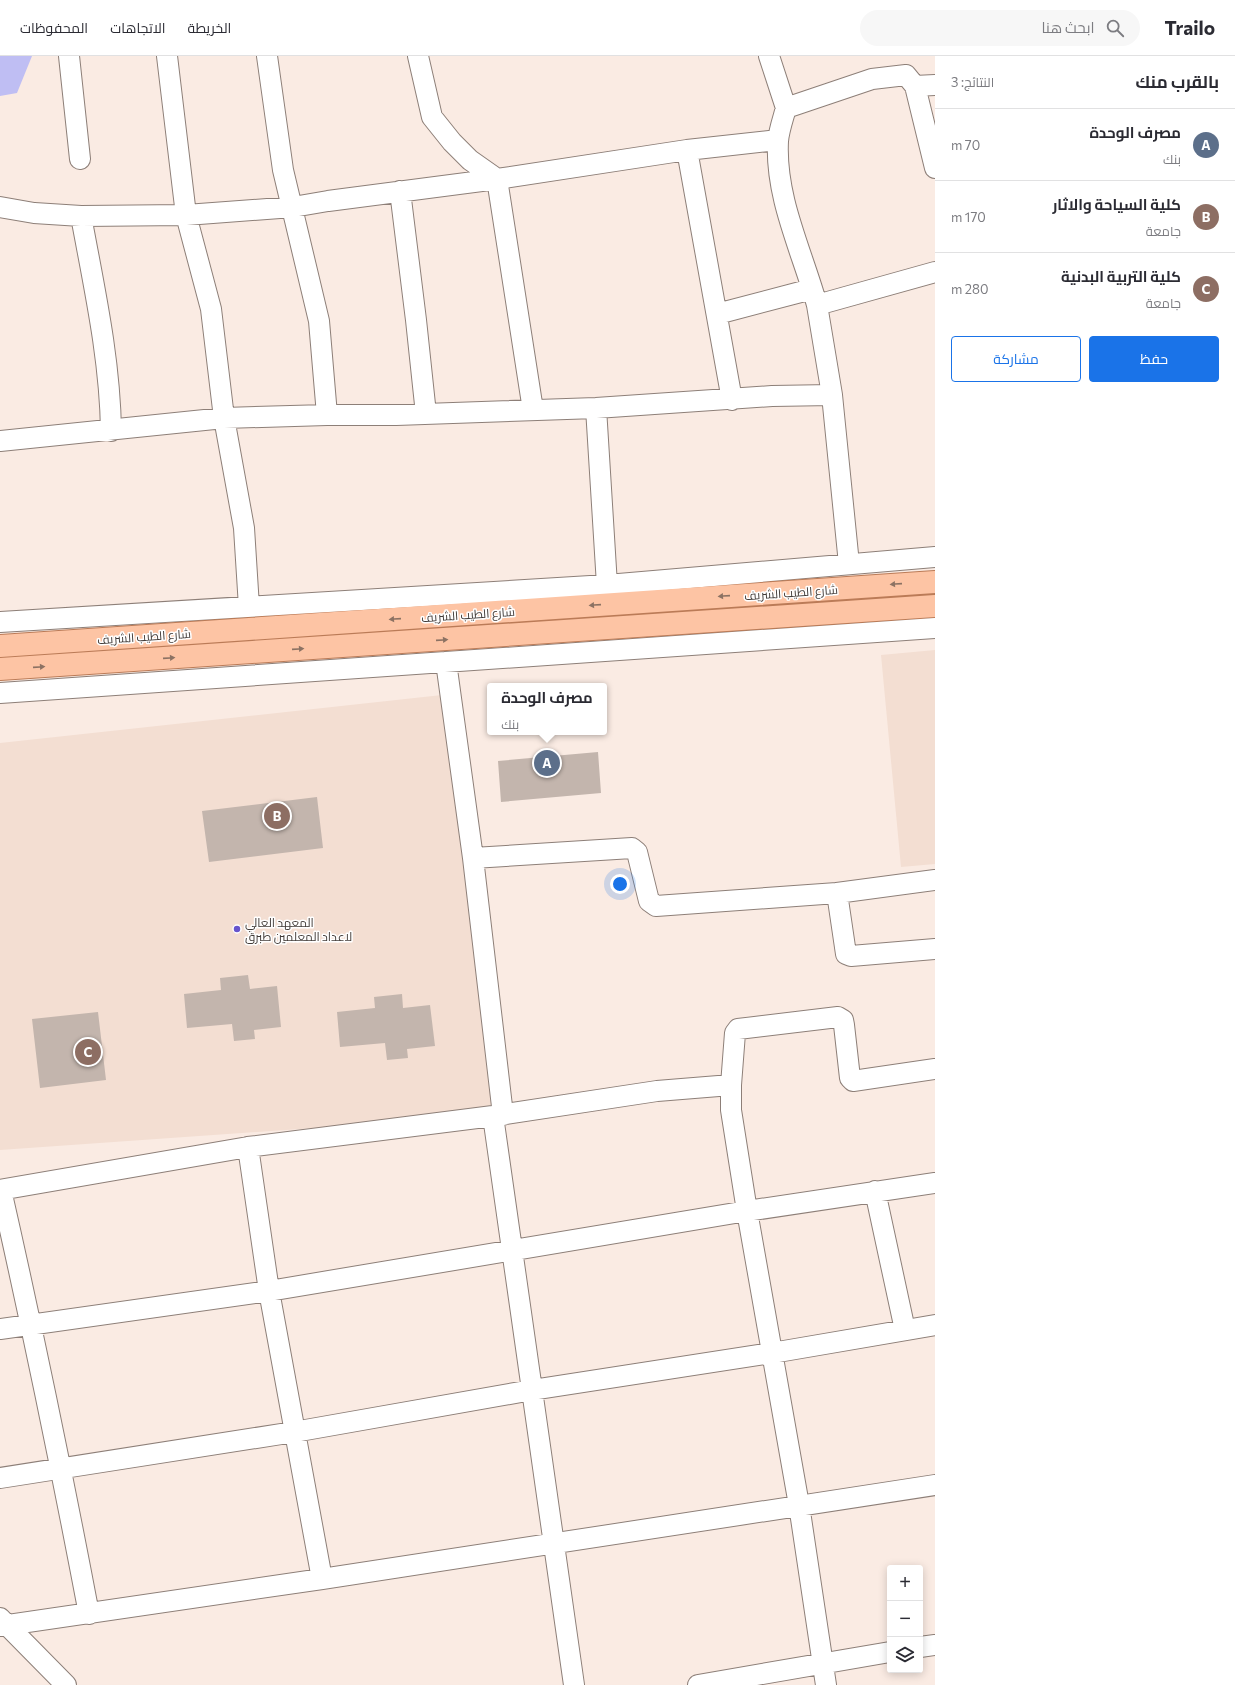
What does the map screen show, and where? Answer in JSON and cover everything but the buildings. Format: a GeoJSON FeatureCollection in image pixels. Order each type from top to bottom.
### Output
{"type":"FeatureCollection","features":[{"type":"Feature","properties":{"kind":"main road","name":"شارع الطيب الشريف"},"geometry":{"type":"LineString","coordinates":[[0,646],[935,582]]}},
{"type":"Feature","properties":{"kind":"main road","name":"شارع الطيب الشريف"},"geometry":{"type":"LineString","coordinates":[[0,670],[935,606]]}},
{"type":"Feature","properties":{"kind":"street"},"geometry":{"type":"LineString","coordinates":[[69,56],[80,159]]}},
{"type":"Feature","properties":{"kind":"street"},"geometry":{"type":"LineString","coordinates":[[167,56],[186,215],[211,309],[224,418],[244,528],[249,607]]}},
{"type":"Feature","properties":{"kind":"street"},"geometry":{"type":"LineString","coordinates":[[267,56],[283,170],[319,321],[327,415]]}},
{"type":"Feature","properties":{"kind":"street"},"geometry":{"type":"LineString","coordinates":[[418,56],[432,117],[452,142],[470,160],[498,179],[533,410]]}},
{"type":"Feature","properties":{"kind":"street"},"geometry":{"type":"LineString","coordinates":[[769,56],[786,108],[778,140],[782,192],[815,297],[832,395],[849,564]]}},
{"type":"Feature","properties":{"kind":"street"},"geometry":{"type":"LineString","coordinates":[[786,108],[872,79],[906,76],[916,86],[935,168]]}},
{"type":"Feature","properties":{"kind":"street"},"geometry":{"type":"LineString","coordinates":[[916,86],[935,85]]}},
{"type":"Feature","properties":{"kind":"street"},"geometry":{"type":"LineString","coordinates":[[0,207],[34,213],[81,216],[186,215],[293,207],[498,179],[687,150],[778,140]]}},
{"type":"Feature","properties":{"kind":"street"},"geometry":{"type":"LineString","coordinates":[[687,150],[732,400]]}},
{"type":"Feature","properties":{"kind":"street"},"geometry":{"type":"LineString","coordinates":[[400,192],[426,414]]}},
{"type":"Feature","properties":{"kind":"street"},"geometry":{"type":"LineString","coordinates":[[81,216],[105,347],[111,398],[111,431]]}},
{"type":"Feature","properties":{"kind":"street"},"geometry":{"type":"LineString","coordinates":[[717,314],[815,297],[935,272]]}},
{"type":"Feature","properties":{"kind":"street"},"geometry":{"type":"LineString","coordinates":[[0,441],[111,431],[224,418],[426,414],[596,408],[732,400],[772,396],[832,395]]}},
{"type":"Feature","properties":{"kind":"street"},"geometry":{"type":"LineString","coordinates":[[596,408],[607,585]]}},
{"type":"Feature","properties":{"kind":"street"},"geometry":{"type":"LineString","coordinates":[[0,622],[607,585],[935,557]]}},
{"type":"Feature","properties":{"kind":"street"},"geometry":{"type":"LineString","coordinates":[[0,694],[935,628]]}},
{"type":"Feature","properties":{"kind":"street"},"geometry":{"type":"LineString","coordinates":[[446,662],[473,858],[498,1115],[513,1250],[574,1685]]}},
{"type":"Feature","properties":{"kind":"street"},"geometry":{"type":"LineString","coordinates":[[473,858],[632,848],[637,852],[649,901],[656,906],[837,893],[935,880]]}},
{"type":"Feature","properties":{"kind":"street"},"geometry":{"type":"LineString","coordinates":[[837,893],[846,954],[851,956],[935,949]]}},
{"type":"Feature","properties":{"kind":"street"},"geometry":{"type":"LineString","coordinates":[[826,1685],[799,1505],[747,1211],[731,1110],[731,1085],[736,1033],[738,1029],[838,1017],[843,1020],[850,1078],[853,1081],[935,1069]]}},
{"type":"Feature","properties":{"kind":"street"},"geometry":{"type":"LineString","coordinates":[[89,1614],[31,1324],[0,1190],[248,1148],[498,1115],[657,1091],[731,1085]]}},
{"type":"Feature","properties":{"kind":"street"},"geometry":{"type":"LineString","coordinates":[[248,1148],[269,1291],[322,1579]]}},
{"type":"Feature","properties":{"kind":"street"},"geometry":{"type":"LineString","coordinates":[[0,1329],[269,1291],[747,1211],[935,1183]]}},
{"type":"Feature","properties":{"kind":"street"},"geometry":{"type":"LineString","coordinates":[[875,1191],[905,1330]]}},
{"type":"Feature","properties":{"kind":"street"},"geometry":{"type":"LineString","coordinates":[[0,1478],[294,1432],[532,1390],[772,1353],[935,1325]]}},
{"type":"Feature","properties":{"kind":"street"},"geometry":{"type":"LineString","coordinates":[[2,1623],[89,1614],[935,1485]]}},
{"type":"Feature","properties":{"kind":"street"},"geometry":{"type":"LineString","coordinates":[[2,1623],[66,1685]]}},
{"type":"Feature","properties":{"kind":"street"},"geometry":{"type":"LineString","coordinates":[[923,1647],[935,1645]]}},
{"type":"Feature","properties":{"kind":"street"},"geometry":{"type":"LineString","coordinates":[[698,1685],[887,1652]]}},
{"type":"Feature","properties":{"kind":"shaded area"},"geometry":{"type":"Polygon","coordinates":[[[0,56],[32,56],[17,93],[0,96],[0,56]]]}},
{"type":"Feature","properties":{"kind":"shaded area"},"geometry":{"type":"Polygon","coordinates":[[[935,650],[935,864],[901,867],[881,655],[935,650]]]}},
{"type":"Feature","properties":{"kind":"shaded area","name":"المعهد العالي لاعداد المعلمين طبرق"},"geometry":{"type":"Polygon","coordinates":[[[442,695],[498,1115],[0,1150],[0,743],[442,695]]]}},
{"type":"Feature","properties":{"kind":"place","name":"مصرف الوحدة"},"geometry":{"type":"Point","coordinates":[547,763]}},
{"type":"Feature","properties":{"kind":"place","name":"كلية السياحة والاثار"},"geometry":{"type":"Point","coordinates":[277,816]}},
{"type":"Feature","properties":{"kind":"place","name":"المعهد العالي لاعداد المعلمين طبرق"},"geometry":{"type":"Point","coordinates":[237,929]}},
{"type":"Feature","properties":{"kind":"place","name":"كلية التربية البدنية"},"geometry":{"type":"Point","coordinates":[88,1052]}}]}
